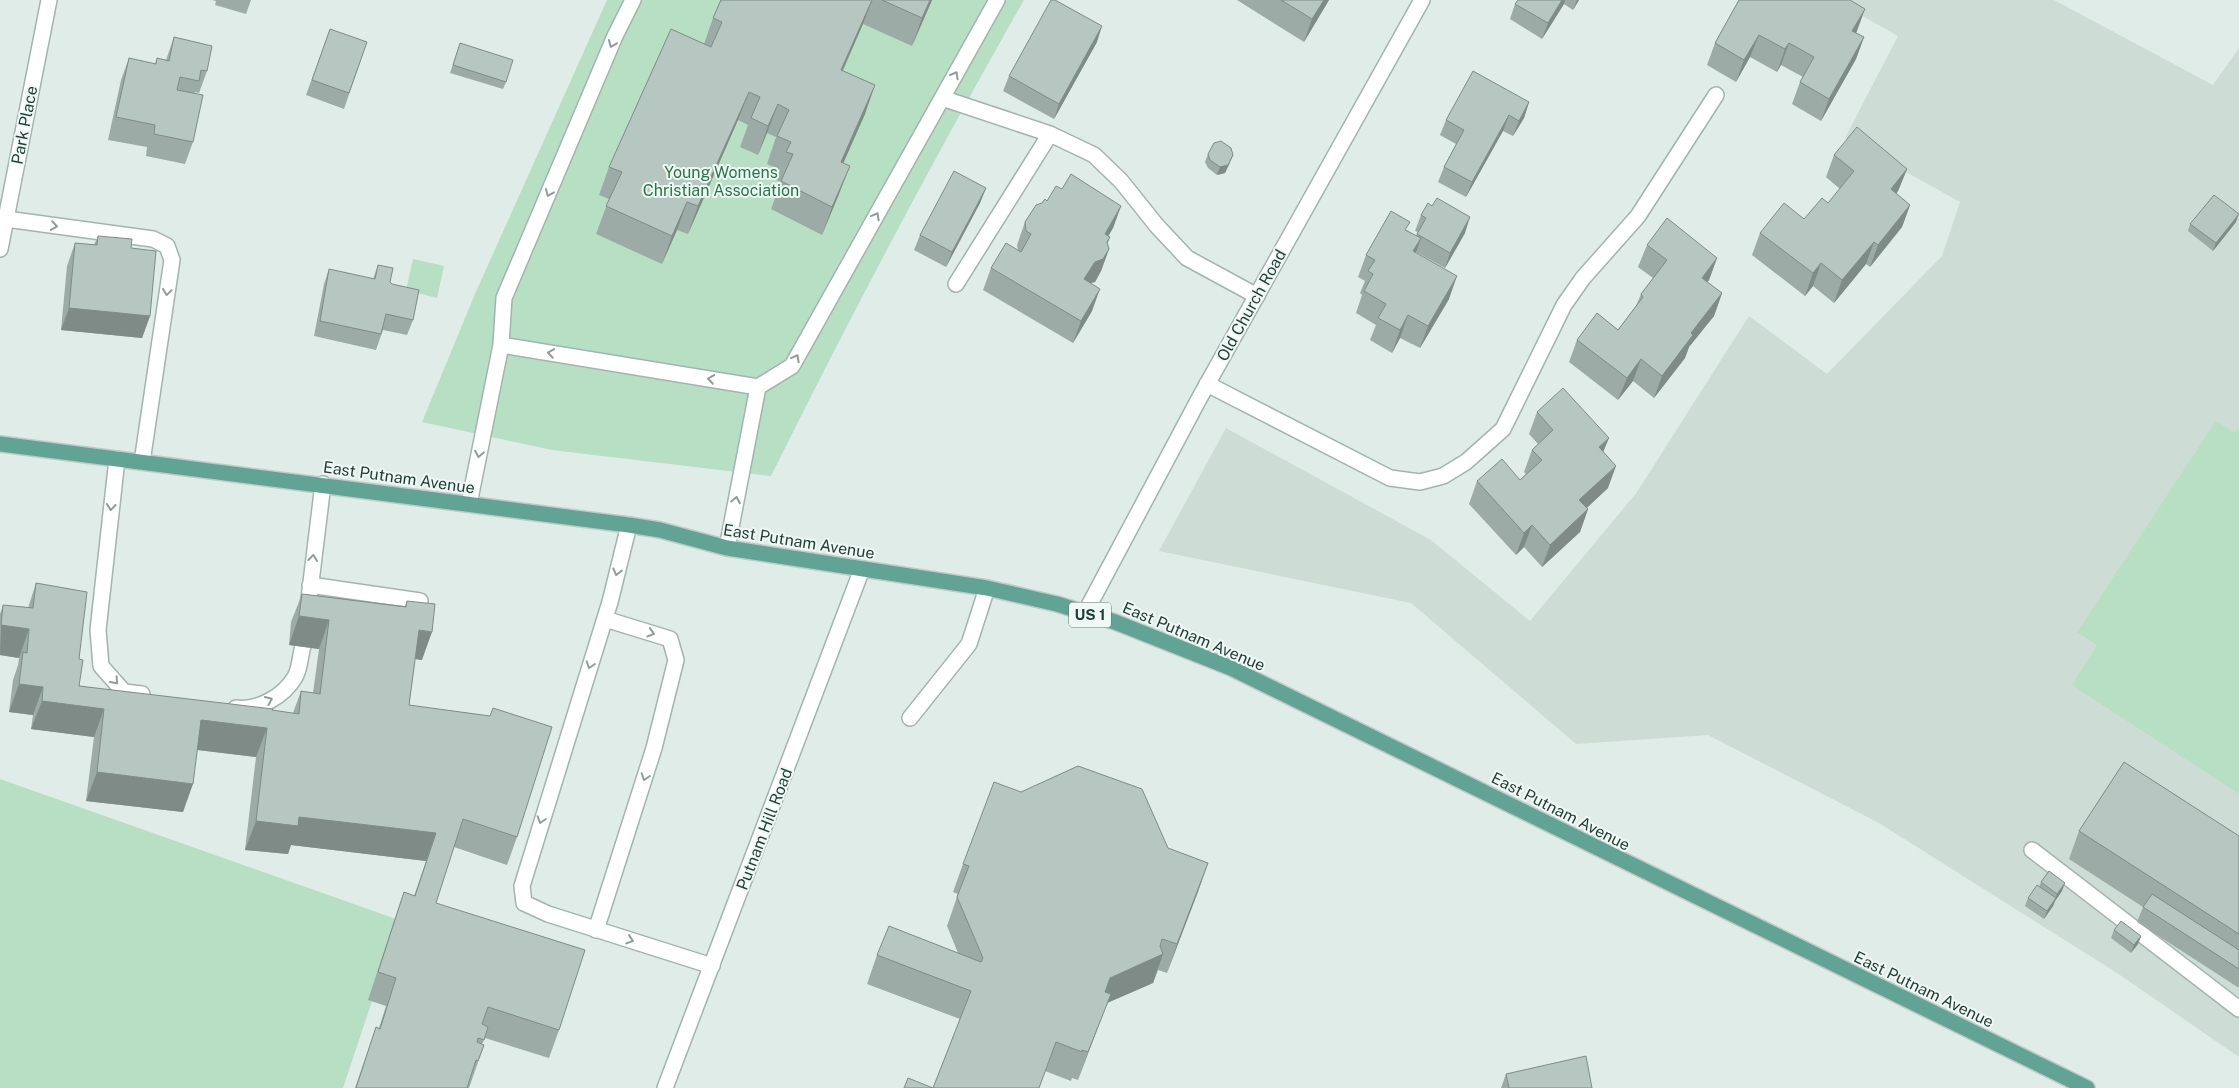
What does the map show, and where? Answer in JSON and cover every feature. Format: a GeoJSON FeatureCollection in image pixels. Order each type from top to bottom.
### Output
{"type":"FeatureCollection","features":[{"type":"Feature","properties":{"kind":"main road","name":"East Putnam Avenue"},"geometry":{"type":"LineString","coordinates":[[0,444],[323,484],[629,525],[660,530],[726,548],[986,588],[1115,622],[1231,668],[2087,1088]]}},
{"type":"Feature","properties":{"kind":"street","name":"Park Place"},"geometry":{"type":"LineString","coordinates":[[0,249],[49,0]]}},
{"type":"Feature","properties":{"kind":"street"},"geometry":{"type":"LineString","coordinates":[[469,504],[501,345],[504,298],[615,36],[633,0]]}},
{"type":"Feature","properties":{"kind":"street"},"geometry":{"type":"LineString","coordinates":[[501,345],[758,387],[792,366],[997,0]]}},
{"type":"Feature","properties":{"kind":"street","name":"Old Church Road"},"geometry":{"type":"LineString","coordinates":[[1085,613],[1207,384],[1422,0]]}},
{"type":"Feature","properties":{"kind":"street"},"geometry":{"type":"LineString","coordinates":[[1207,384],[1390,478],[1420,482],[1442,476],[1466,462],[1503,429],[1564,305],[1583,278],[1638,216],[1716,95]]}},
{"type":"Feature","properties":{"kind":"street"},"geometry":{"type":"LineString","coordinates":[[942,98],[1050,134],[1094,155],[1121,181],[1157,226],[1187,258],[1256,296]]}},
{"type":"Feature","properties":{"kind":"street"},"geometry":{"type":"LineString","coordinates":[[956,284],[1050,134]]}},
{"type":"Feature","properties":{"kind":"street"},"geometry":{"type":"LineString","coordinates":[[6,219],[153,239],[167,246],[172,260],[142,462]]}},
{"type":"Feature","properties":{"kind":"street"},"geometry":{"type":"LineString","coordinates":[[726,548],[758,387]]}},
{"type":"Feature","properties":{"kind":"street"},"geometry":{"type":"LineString","coordinates":[[117,459],[98,630],[101,666],[124,692],[152,696]]}},
{"type":"Feature","properties":{"kind":"street"},"geometry":{"type":"LineString","coordinates":[[306,624],[323,484]]}},
{"type":"Feature","properties":{"kind":"street"},"geometry":{"type":"LineString","coordinates":[[629,525],[605,619],[522,886],[524,903],[548,914],[712,966]]}},
{"type":"Feature","properties":{"kind":"street","name":"Putnam Hill Road"},"geometry":{"type":"LineString","coordinates":[[666,1088],[862,569]]}},
{"type":"Feature","properties":{"kind":"street"},"geometry":{"type":"LineString","coordinates":[[310,585],[420,601]]}},
{"type":"Feature","properties":{"kind":"street"},"geometry":{"type":"LineString","coordinates":[[910,718],[969,644],[986,588]]}},
{"type":"Feature","properties":{"kind":"street"},"geometry":{"type":"LineString","coordinates":[[596,930],[654,748],[676,660],[670,639],[605,619]]}},
{"type":"Feature","properties":{"kind":"street"},"geometry":{"type":"LineString","coordinates":[[219,706],[247,710],[280,696],[296,676],[303,646]]}},
{"type":"Feature","properties":{"kind":"street"},"geometry":{"type":"LineString","coordinates":[[2032,850],[2239,1009]]}},
{"type":"Feature","properties":{"kind":"shaded area"},"geometry":{"type":"Polygon","coordinates":[[[1834,0],[2054,0],[2213,85],[2239,48],[2239,1057],[2117,973],[1879,823],[1708,735],[1576,744],[1411,603],[1159,551],[1226,428],[1431,540],[1530,621],[1637,492],[1749,316],[1827,374],[1942,256],[1960,202],[1845,138],[1898,36],[1834,0]]]}},
{"type":"Feature","properties":{"kind":"green space","name":"Young Womens Christian Association"},"geometry":{"type":"Polygon","coordinates":[[[607,0],[1024,0],[894,236],[771,476],[552,450],[422,422],[475,294],[607,0]]]}},
{"type":"Feature","properties":{"kind":"green space"},"geometry":{"type":"Polygon","coordinates":[[[413,259],[444,266],[437,298],[406,290],[413,259]]]}},
{"type":"Feature","properties":{"kind":"green space"},"geometry":{"type":"Polygon","coordinates":[[[2216,421],[2235,433],[2239,428],[2239,794],[2072,685],[2097,645],[2077,632],[2216,421]]]}},
{"type":"Feature","properties":{"kind":"green space"},"geometry":{"type":"Polygon","coordinates":[[[0,779],[399,920],[343,1088],[0,1088],[0,779]]]}},
{"type":"Feature","properties":{"kind":"building"},"geometry":{"type":"Polygon","coordinates":[[[721,0],[872,0],[841,70],[875,85],[841,162],[850,166],[832,207],[781,181],[793,154],[786,152],[791,142],[777,136],[789,110],[778,104],[768,126],[751,118],[760,97],[749,92],[698,206],[687,202],[672,236],[606,206],[622,172],[609,167],[671,29],[711,47],[722,22],[713,18],[721,0]]]}},
{"type":"Feature","properties":{"kind":"building"},"geometry":{"type":"Polygon","coordinates":[[[882,0],[930,0],[922,18],[882,0]]]}},
{"type":"Feature","properties":{"kind":"building"},"geometry":{"type":"Polygon","coordinates":[[[1051,0],[1055,0],[1102,26],[1059,104],[1009,76],[1051,0]]]}},
{"type":"Feature","properties":{"kind":"building"},"geometry":{"type":"Polygon","coordinates":[[[1281,0],[1324,0],[1312,19],[1281,0]]]}},
{"type":"Feature","properties":{"kind":"building"},"geometry":{"type":"Polygon","coordinates":[[[1518,0],[1562,0],[1548,23],[1515,4],[1518,0]]]}},
{"type":"Feature","properties":{"kind":"building"},"geometry":{"type":"Polygon","coordinates":[[[1739,0],[1850,0],[1865,9],[1852,31],[1864,37],[1829,99],[1800,82],[1814,57],[1789,43],[1785,49],[1759,35],[1744,60],[1715,43],[1739,0]]]}},
{"type":"Feature","properties":{"kind":"building"},"geometry":{"type":"Polygon","coordinates":[[[330,29],[367,42],[349,93],[312,80],[330,29]]]}},
{"type":"Feature","properties":{"kind":"building"},"geometry":{"type":"Polygon","coordinates":[[[174,37],[212,46],[207,71],[201,70],[199,81],[180,77],[177,90],[203,95],[193,142],[154,134],[155,125],[116,117],[129,58],[156,64],[157,58],[169,61],[174,37]]]}},
{"type":"Feature","properties":{"kind":"building"},"geometry":{"type":"Polygon","coordinates":[[[460,43],[513,60],[506,82],[453,65],[460,43]]]}},
{"type":"Feature","properties":{"kind":"building"},"geometry":{"type":"Polygon","coordinates":[[[1473,71],[1529,102],[1519,121],[1509,115],[1472,182],[1444,167],[1464,130],[1446,120],[1473,71]]]}},
{"type":"Feature","properties":{"kind":"building"},"geometry":{"type":"Polygon","coordinates":[[[1857,127],[1907,169],[1891,189],[1910,205],[1878,245],[1874,242],[1842,280],[1821,263],[1813,273],[1760,233],[1784,203],[1804,219],[1822,198],[1828,203],[1854,171],[1834,155],[1857,127]]]}},
{"type":"Feature","properties":{"kind":"building"},"geometry":{"type":"Polygon","coordinates":[[[1221,141],[1231,148],[1233,155],[1228,165],[1220,167],[1210,160],[1208,154],[1214,143],[1221,141]]]}},
{"type":"Feature","properties":{"kind":"building"},"geometry":{"type":"Polygon","coordinates":[[[954,171],[986,188],[952,252],[920,235],[954,171]]]}},
{"type":"Feature","properties":{"kind":"building"},"geometry":{"type":"Polygon","coordinates":[[[1071,174],[1121,206],[1105,234],[1110,237],[1107,242],[1109,249],[1103,259],[1095,262],[1084,279],[1100,289],[1081,321],[991,268],[1006,243],[1021,252],[1031,234],[1026,231],[1025,222],[1036,205],[1042,203],[1045,199],[1047,201],[1056,186],[1062,189],[1071,174]]]}},
{"type":"Feature","properties":{"kind":"building"},"geometry":{"type":"Polygon","coordinates":[[[2214,195],[2239,214],[2216,243],[2190,224],[2214,195]]]}},
{"type":"Feature","properties":{"kind":"building"},"geometry":{"type":"Polygon","coordinates":[[[1437,198],[1470,217],[1450,253],[1417,234],[1426,218],[1421,215],[1428,203],[1432,206],[1437,198]]]}},
{"type":"Feature","properties":{"kind":"building"},"geometry":{"type":"Polygon","coordinates":[[[1391,211],[1410,222],[1405,230],[1421,238],[1413,251],[1457,276],[1428,326],[1408,315],[1400,330],[1378,318],[1386,304],[1364,291],[1373,274],[1368,271],[1375,260],[1366,255],[1391,211]]]}},
{"type":"Feature","properties":{"kind":"building"},"geometry":{"type":"Polygon","coordinates":[[[1667,218],[1717,258],[1702,278],[1722,293],[1691,333],[1693,335],[1662,376],[1641,359],[1627,378],[1577,340],[1597,313],[1618,330],[1643,297],[1641,294],[1667,260],[1647,245],[1667,218]]]}},
{"type":"Feature","properties":{"kind":"building"},"geometry":{"type":"Polygon","coordinates":[[[98,236],[132,239],[131,248],[156,251],[150,316],[69,308],[75,243],[97,245],[98,236]]]}},
{"type":"Feature","properties":{"kind":"building"},"geometry":{"type":"Polygon","coordinates":[[[378,265],[393,268],[390,282],[392,284],[419,290],[413,320],[386,314],[381,334],[320,321],[329,269],[375,279],[378,265]]]}},
{"type":"Feature","properties":{"kind":"building"},"geometry":{"type":"Polygon","coordinates":[[[1563,388],[1609,438],[1599,447],[1616,466],[1579,500],[1588,509],[1550,545],[1532,525],[1524,533],[1477,481],[1502,459],[1520,480],[1542,460],[1532,450],[1553,430],[1537,412],[1563,388]]]}},
{"type":"Feature","properties":{"kind":"building"},"geometry":{"type":"Polygon","coordinates":[[[36,583],[87,592],[79,659],[83,660],[79,686],[273,709],[299,714],[301,691],[320,694],[329,620],[299,616],[302,594],[406,607],[407,601],[435,604],[432,632],[419,630],[409,705],[490,716],[493,708],[552,727],[517,837],[463,819],[436,903],[585,950],[559,1030],[488,1007],[482,1024],[488,1027],[484,1040],[478,1038],[477,1042],[484,1045],[478,1061],[476,1060],[467,1088],[356,1088],[376,1027],[380,1029],[396,978],[378,972],[404,892],[415,896],[436,833],[299,817],[298,826],[256,821],[267,728],[201,720],[193,784],[97,772],[104,709],[42,701],[43,687],[19,684],[23,652],[27,653],[29,629],[1,625],[3,605],[33,608],[36,583]]]}},
{"type":"Feature","properties":{"kind":"building"},"geometry":{"type":"Polygon","coordinates":[[[2124,762],[2239,836],[2239,934],[2079,831],[2124,762]]]}},
{"type":"Feature","properties":{"kind":"building"},"geometry":{"type":"Polygon","coordinates":[[[1078,766],[1142,789],[1168,848],[1208,863],[1177,944],[1162,939],[1160,946],[1163,954],[1110,978],[1105,992],[1111,994],[1088,1052],[1082,1050],[1082,1052],[1056,1042],[1039,1088],[933,1088],[971,991],[877,955],[889,926],[981,962],[983,958],[957,897],[969,866],[963,864],[994,782],[1021,792],[1078,766]]]}},
{"type":"Feature","properties":{"kind":"building"},"geometry":{"type":"Polygon","coordinates":[[[2049,871],[2065,883],[2057,894],[2041,882],[2049,871]]]}},
{"type":"Feature","properties":{"kind":"building"},"geometry":{"type":"Polygon","coordinates":[[[2037,885],[2056,898],[2047,911],[2028,898],[2037,885]]]}},
{"type":"Feature","properties":{"kind":"building"},"geometry":{"type":"Polygon","coordinates":[[[2152,894],[2239,950],[2239,969],[2143,907],[2152,894]]]}},
{"type":"Feature","properties":{"kind":"building"},"geometry":{"type":"Polygon","coordinates":[[[2121,921],[2141,936],[2134,945],[2114,930],[2121,921]]]}},
{"type":"Feature","properties":{"kind":"building"},"geometry":{"type":"Polygon","coordinates":[[[1586,1056],[1592,1088],[1509,1088],[1506,1074],[1586,1056]]]}},
{"type":"Feature","properties":{"kind":"building"},"geometry":{"type":"Polygon","coordinates":[[[908,1078],[933,1088],[904,1088],[908,1078]]]}}]}
